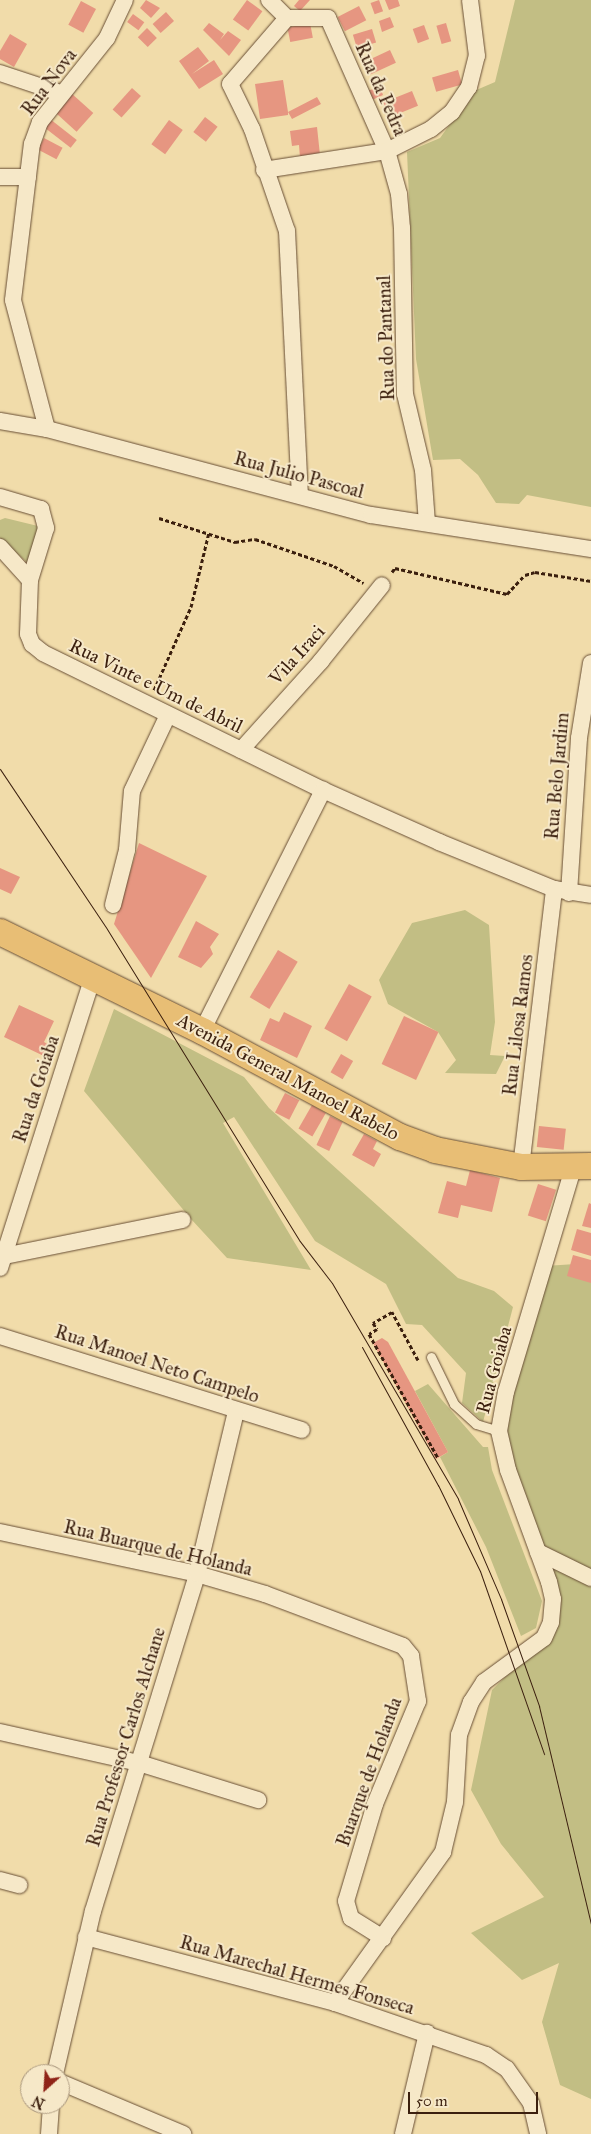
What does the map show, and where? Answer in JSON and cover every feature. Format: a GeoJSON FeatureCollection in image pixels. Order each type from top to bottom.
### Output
{"type":"FeatureCollection","features":[{"type":"Feature","properties":{"kind":"main road","name":"Avenida General Manoel Rabelo"},"geometry":{"type":"LineString","coordinates":[[0,932],[92,979],[202,1031],[400,1137],[435,1150],[521,1167],[582,1167]]}},
{"type":"Feature","properties":{"kind":"street","name":"Rua Nova"},"geometry":{"type":"LineString","coordinates":[[47,429],[6,301],[32,144],[40,122],[60,93],[75,81],[107,38],[124,0]]}},
{"type":"Feature","properties":{"kind":"street"},"geometry":{"type":"LineString","coordinates":[[269,0],[287,18],[230,84],[252,129],[264,170],[280,206],[290,257],[300,495]]}},
{"type":"Feature","properties":{"kind":"street"},"geometry":{"type":"LineString","coordinates":[[387,151],[431,129],[452,112],[469,87],[477,56],[470,0]]}},
{"type":"Feature","properties":{"kind":"street","name":"Rua da Pedra"},"geometry":{"type":"LineString","coordinates":[[264,170],[387,151],[328,18],[287,18]]}},
{"type":"Feature","properties":{"kind":"street"},"geometry":{"type":"LineString","coordinates":[[0,73],[60,93]]}},
{"type":"Feature","properties":{"kind":"street","name":"Rua do Pantanal"},"geometry":{"type":"LineString","coordinates":[[387,151],[399,194],[402,228],[405,394],[423,470],[427,523]]}},
{"type":"Feature","properties":{"kind":"street"},"geometry":{"type":"LineString","coordinates":[[0,177],[28,177]]}},
{"type":"Feature","properties":{"kind":"street","name":"Rua Julio Pascoal"},"geometry":{"type":"LineString","coordinates":[[0,421],[47,429],[371,515],[591,549]]}},
{"type":"Feature","properties":{"kind":"street","name":"Rua Vinte e Um de Abril"},"geometry":{"type":"LineString","coordinates":[[0,497],[34,506],[45,516],[44,540],[30,580],[27,623],[32,644],[168,715],[323,790],[562,891],[591,895]]}},
{"type":"Feature","properties":{"kind":"street"},"geometry":{"type":"LineString","coordinates":[[0,547],[30,580]]}},
{"type":"Feature","properties":{"kind":"street","name":"Vila Iraci"},"geometry":{"type":"LineString","coordinates":[[241,750],[321,661],[380,587]]}},
{"type":"Feature","properties":{"kind":"street","name":"Rua Belo Jardim"},"geometry":{"type":"LineString","coordinates":[[562,891],[579,738],[591,663]]}},
{"type":"Feature","properties":{"kind":"street"},"geometry":{"type":"LineString","coordinates":[[113,904],[127,850],[132,791],[168,715]]}},
{"type":"Feature","properties":{"kind":"street"},"geometry":{"type":"LineString","coordinates":[[202,1031],[323,790]]}},
{"type":"Feature","properties":{"kind":"street","name":"Rua Lilosa Ramos"},"geometry":{"type":"LineString","coordinates":[[521,1167],[562,891]]}},
{"type":"Feature","properties":{"kind":"street","name":"Rua da Goiaba"},"geometry":{"type":"LineString","coordinates":[[2,1262],[92,979]]}},
{"type":"Feature","properties":{"kind":"street","name":"Rua Goiaba"},"geometry":{"type":"LineString","coordinates":[[383,1938],[443,1852],[455,1802],[459,1735],[471,1702],[490,1676],[544,1638],[552,1622],[553,1599],[499,1431],[506,1392],[582,1167]]}},
{"type":"Feature","properties":{"kind":"street"},"geometry":{"type":"LineString","coordinates":[[2,1262],[182,1220]]}},
{"type":"Feature","properties":{"kind":"street","name":"Rua Manoel Neto Campelo"},"geometry":{"type":"LineString","coordinates":[[0,1336],[302,1430]]}},
{"type":"Feature","properties":{"kind":"street","name":"Rua Professor Carlos Alchane"},"geometry":{"type":"LineString","coordinates":[[56,2064],[86,1937],[197,1574],[236,1411]]}},
{"type":"Feature","properties":{"kind":"street","name":"Rua Buarque de Holanda"},"geometry":{"type":"LineString","coordinates":[[0,1532],[197,1574],[266,1594],[390,1639]]}},
{"type":"Feature","properties":{"kind":"street"},"geometry":{"type":"LineString","coordinates":[[538,1552],[591,1578]]}},
{"type":"Feature","properties":{"kind":"street","name":"Buarque de Holanda"},"geometry":{"type":"LineString","coordinates":[[383,1938],[352,1918],[346,1901],[375,1804],[418,1701],[411,1656],[390,1639]]}},
{"type":"Feature","properties":{"kind":"street"},"geometry":{"type":"LineString","coordinates":[[0,1732],[139,1763],[258,1800]]}},
{"type":"Feature","properties":{"kind":"street"},"geometry":{"type":"LineString","coordinates":[[0,1880],[19,1885]]}},
{"type":"Feature","properties":{"kind":"street","name":"Rua Marechal Hermes Fonseca"},"geometry":{"type":"LineString","coordinates":[[86,1937],[335,2003],[486,2055],[507,2069],[531,2103],[538,2134]]}},
{"type":"Feature","properties":{"kind":"street"},"geometry":{"type":"LineString","coordinates":[[335,2003],[383,1938]]}},
{"type":"Feature","properties":{"kind":"street"},"geometry":{"type":"LineString","coordinates":[[403,2134],[427,2034]]}},
{"type":"Feature","properties":{"kind":"street"},"geometry":{"type":"LineString","coordinates":[[70,2086],[183,2134]]}},
{"type":"Feature","properties":{"kind":"street"},"geometry":{"type":"LineString","coordinates":[[49,2134],[50,2114]]}},
{"type":"Feature","properties":{"kind":"lane"},"geometry":{"type":"LineString","coordinates":[[431,1357],[454,1404],[476,1424],[499,1431]]}},
{"type":"Feature","properties":{"kind":"path"},"geometry":{"type":"LineString","coordinates":[[159,518],[209,532],[235,542],[255,539],[334,566],[380,587],[395,568],[507,594],[525,575],[535,572],[591,581]]}},
{"type":"Feature","properties":{"kind":"path"},"geometry":{"type":"LineString","coordinates":[[147,704],[191,607],[209,532]]}},
{"type":"Feature","properties":{"kind":"path"},"geometry":{"type":"LineString","coordinates":[[395,1316],[392,1312],[373,1323],[377,1330],[369,1334],[438,1458]]}},
{"type":"Feature","properties":{"kind":"shaded area"},"geometry":{"type":"Polygon","coordinates":[[[515,0],[591,0],[591,507],[527,495],[519,504],[496,503],[478,475],[460,459],[433,460],[416,359],[407,152],[440,138],[474,91],[495,82],[515,0]]]}},
{"type":"Feature","properties":{"kind":"shaded area"},"geometry":{"type":"Polygon","coordinates":[[[5,518],[42,527],[31,566],[0,538],[0,520],[5,518]]]}},
{"type":"Feature","properties":{"kind":"shaded area"},"geometry":{"type":"Polygon","coordinates":[[[465,910],[489,925],[495,1022],[490,1055],[505,1056],[496,1074],[445,1073],[456,1060],[438,1032],[388,1004],[379,980],[412,923],[465,910]]]}},
{"type":"Feature","properties":{"kind":"shaded area"},"geometry":{"type":"Polygon","coordinates":[[[114,1009],[244,1077],[269,1108],[458,1278],[494,1291],[513,1307],[483,1422],[462,1403],[466,1373],[422,1325],[406,1324],[386,1284],[315,1241],[234,1117],[223,1123],[311,1270],[227,1258],[191,1219],[84,1091],[114,1009]]]}},
{"type":"Feature","properties":{"kind":"shaded area"},"geometry":{"type":"Polygon","coordinates":[[[591,1263],[591,2099],[560,2085],[542,2022],[559,1963],[522,1980],[471,1933],[544,1897],[501,1844],[471,1790],[492,1690],[544,1638],[549,1582],[501,1444],[545,1266],[591,1263]]]}},
{"type":"Feature","properties":{"kind":"shaded area"},"geometry":{"type":"Polygon","coordinates":[[[428,1384],[483,1447],[488,1447],[492,1470],[542,1601],[536,1628],[521,1636],[486,1547],[440,1457],[448,1452],[415,1391],[428,1384]]]}},
{"type":"Feature","properties":{"kind":"building"},"geometry":{"type":"Polygon","coordinates":[[[146,0],[160,8],[151,18],[140,8],[146,0]]]}},
{"type":"Feature","properties":{"kind":"building"},"geometry":{"type":"Polygon","coordinates":[[[247,0],[262,11],[248,31],[233,19],[247,0]]]}},
{"type":"Feature","properties":{"kind":"building"},"geometry":{"type":"Polygon","coordinates":[[[299,0],[310,0],[300,11],[294,6],[299,0]]]}},
{"type":"Feature","properties":{"kind":"building"},"geometry":{"type":"Polygon","coordinates":[[[379,0],[383,11],[375,14],[371,3],[379,0]]]}},
{"type":"Feature","properties":{"kind":"building"},"geometry":{"type":"Polygon","coordinates":[[[385,0],[398,0],[400,6],[389,10],[385,0]]]}},
{"type":"Feature","properties":{"kind":"building"},"geometry":{"type":"Polygon","coordinates":[[[81,1],[96,9],[83,33],[68,25],[81,1]]]}},
{"type":"Feature","properties":{"kind":"building"},"geometry":{"type":"Polygon","coordinates":[[[359,6],[366,20],[345,31],[338,17],[359,6]]]}},
{"type":"Feature","properties":{"kind":"building"},"geometry":{"type":"Polygon","coordinates":[[[166,12],[174,21],[161,33],[153,24],[166,12]]]}},
{"type":"Feature","properties":{"kind":"building"},"geometry":{"type":"Polygon","coordinates":[[[133,14],[144,22],[138,30],[127,22],[133,14]]]}},
{"type":"Feature","properties":{"kind":"building"},"geometry":{"type":"Polygon","coordinates":[[[390,17],[394,27],[382,32],[379,21],[390,17]]]}},
{"type":"Feature","properties":{"kind":"building"},"geometry":{"type":"Polygon","coordinates":[[[209,23],[224,34],[220,40],[228,31],[241,40],[229,56],[203,30],[209,23]]]}},
{"type":"Feature","properties":{"kind":"building"},"geometry":{"type":"Polygon","coordinates":[[[310,23],[313,38],[290,42],[287,27],[310,23]]]}},
{"type":"Feature","properties":{"kind":"building"},"geometry":{"type":"Polygon","coordinates":[[[446,23],[451,41],[442,44],[436,26],[446,23]]]}},
{"type":"Feature","properties":{"kind":"building"},"geometry":{"type":"Polygon","coordinates":[[[424,25],[429,39],[418,43],[413,29],[424,25]]]}},
{"type":"Feature","properties":{"kind":"building"},"geometry":{"type":"Polygon","coordinates":[[[147,28],[157,38],[148,47],[138,37],[147,28]]]}},
{"type":"Feature","properties":{"kind":"building"},"geometry":{"type":"Polygon","coordinates":[[[372,29],[376,42],[357,48],[353,35],[372,29]]]}},
{"type":"Feature","properties":{"kind":"building"},"geometry":{"type":"Polygon","coordinates":[[[10,34],[27,44],[14,67],[0,59],[0,51],[10,34]]]}},
{"type":"Feature","properties":{"kind":"building"},"geometry":{"type":"Polygon","coordinates":[[[198,47],[209,61],[192,74],[214,60],[223,74],[199,89],[179,61],[198,47]]]}},
{"type":"Feature","properties":{"kind":"building"},"geometry":{"type":"Polygon","coordinates":[[[390,50],[396,63],[369,75],[363,63],[390,50]]]}},
{"type":"Feature","properties":{"kind":"building"},"geometry":{"type":"Polygon","coordinates":[[[458,70],[462,84],[436,92],[432,77],[458,70]]]}},
{"type":"Feature","properties":{"kind":"building"},"geometry":{"type":"Polygon","coordinates":[[[283,80],[288,115],[260,119],[255,84],[283,80]]]}},
{"type":"Feature","properties":{"kind":"building"},"geometry":{"type":"Polygon","coordinates":[[[380,87],[383,95],[372,100],[367,91],[380,87]]]}},
{"type":"Feature","properties":{"kind":"building"},"geometry":{"type":"Polygon","coordinates":[[[132,88],[141,96],[122,118],[113,110],[132,88]]]}},
{"type":"Feature","properties":{"kind":"building"},"geometry":{"type":"Polygon","coordinates":[[[412,91],[418,106],[389,117],[383,103],[412,91]]]}},
{"type":"Feature","properties":{"kind":"building"},"geometry":{"type":"Polygon","coordinates":[[[71,93],[93,113],[77,132],[54,112],[71,93]]]}},
{"type":"Feature","properties":{"kind":"building"},"geometry":{"type":"Polygon","coordinates":[[[317,97],[321,104],[292,119],[288,112],[317,97]]]}},
{"type":"Feature","properties":{"kind":"building"},"geometry":{"type":"Polygon","coordinates":[[[205,117],[218,127],[206,142],[193,132],[205,117]]]}},
{"type":"Feature","properties":{"kind":"building"},"geometry":{"type":"Polygon","coordinates":[[[50,119],[77,140],[71,148],[44,127],[50,119]]]}},
{"type":"Feature","properties":{"kind":"building"},"geometry":{"type":"Polygon","coordinates":[[[169,120],[183,130],[165,154],[151,144],[169,120]]]}},
{"type":"Feature","properties":{"kind":"building"},"geometry":{"type":"Polygon","coordinates":[[[317,127],[320,155],[300,158],[299,145],[292,146],[290,131],[317,127]]]}},
{"type":"Feature","properties":{"kind":"building"},"geometry":{"type":"Polygon","coordinates":[[[44,138],[63,148],[56,159],[38,149],[44,138]]]}},
{"type":"Feature","properties":{"kind":"building"},"geometry":{"type":"Polygon","coordinates":[[[139,843],[207,876],[151,978],[114,924],[139,843]]]}},
{"type":"Feature","properties":{"kind":"building"},"geometry":{"type":"Polygon","coordinates":[[[0,868],[20,877],[11,894],[0,889],[0,868]]]}},
{"type":"Feature","properties":{"kind":"building"},"geometry":{"type":"Polygon","coordinates":[[[196,921],[219,934],[210,947],[213,954],[201,968],[178,957],[196,921]]]}},
{"type":"Feature","properties":{"kind":"building"},"geometry":{"type":"Polygon","coordinates":[[[278,950],[298,962],[269,1009],[250,997],[278,950]]]}},
{"type":"Feature","properties":{"kind":"building"},"geometry":{"type":"Polygon","coordinates":[[[349,984],[372,997],[347,1041],[324,1029],[349,984]]]}},
{"type":"Feature","properties":{"kind":"building"},"geometry":{"type":"Polygon","coordinates":[[[19,1005],[54,1021],[44,1042],[51,1046],[46,1057],[4,1037],[19,1005]]]}},
{"type":"Feature","properties":{"kind":"building"},"geometry":{"type":"Polygon","coordinates":[[[284,1012],[312,1026],[297,1058],[260,1040],[270,1018],[279,1022],[284,1012]]]}},
{"type":"Feature","properties":{"kind":"building"},"geometry":{"type":"Polygon","coordinates":[[[404,1016],[438,1032],[416,1080],[382,1064],[404,1016]]]}},
{"type":"Feature","properties":{"kind":"building"},"geometry":{"type":"Polygon","coordinates":[[[341,1054],[353,1061],[343,1079],[330,1072],[341,1054]]]}},
{"type":"Feature","properties":{"kind":"building"},"geometry":{"type":"Polygon","coordinates":[[[285,1093],[299,1100],[289,1120],[275,1113],[285,1093]]]}},
{"type":"Feature","properties":{"kind":"building"},"geometry":{"type":"Polygon","coordinates":[[[312,1105],[326,1113],[312,1136],[298,1128],[312,1105]]]}},
{"type":"Feature","properties":{"kind":"building"},"geometry":{"type":"Polygon","coordinates":[[[330,1116],[343,1122],[329,1151],[316,1145],[330,1116]]]}},
{"type":"Feature","properties":{"kind":"building"},"geometry":{"type":"Polygon","coordinates":[[[539,1126],[566,1129],[564,1150],[537,1147],[539,1126]]]}},
{"type":"Feature","properties":{"kind":"building"},"geometry":{"type":"Polygon","coordinates":[[[364,1134],[377,1141],[373,1149],[381,1154],[374,1167],[352,1155],[364,1134]]]}},
{"type":"Feature","properties":{"kind":"building"},"geometry":{"type":"Polygon","coordinates":[[[470,1170],[500,1178],[492,1212],[461,1205],[458,1218],[438,1213],[447,1181],[466,1186],[470,1170]]]}},
{"type":"Feature","properties":{"kind":"building"},"geometry":{"type":"Polygon","coordinates":[[[538,1184],[556,1190],[546,1221],[528,1215],[538,1184]]]}},
{"type":"Feature","properties":{"kind":"building"},"geometry":{"type":"Polygon","coordinates":[[[589,1203],[591,1204],[591,1228],[582,1226],[589,1203]]]}},
{"type":"Feature","properties":{"kind":"building"},"geometry":{"type":"Polygon","coordinates":[[[577,1229],[591,1233],[591,1256],[571,1250],[577,1229]]]}},
{"type":"Feature","properties":{"kind":"building"},"geometry":{"type":"Polygon","coordinates":[[[573,1255],[591,1260],[591,1283],[567,1276],[573,1255]]]}},
{"type":"Feature","properties":{"kind":"building"},"geometry":{"type":"Polygon","coordinates":[[[382,1338],[388,1342],[448,1452],[436,1459],[373,1343],[382,1338]]]}},
{"type":"Feature","properties":{"kind":"tram line"},"geometry":{"type":"LineString","coordinates":[[0,769],[107,929],[299,1240],[332,1283],[458,1499],[501,1599],[539,1706],[591,1924]]}},
{"type":"Feature","properties":{"kind":"tram line"},"geometry":{"type":"LineString","coordinates":[[362,1347],[438,1485],[480,1571],[544,1754]]}}]}
